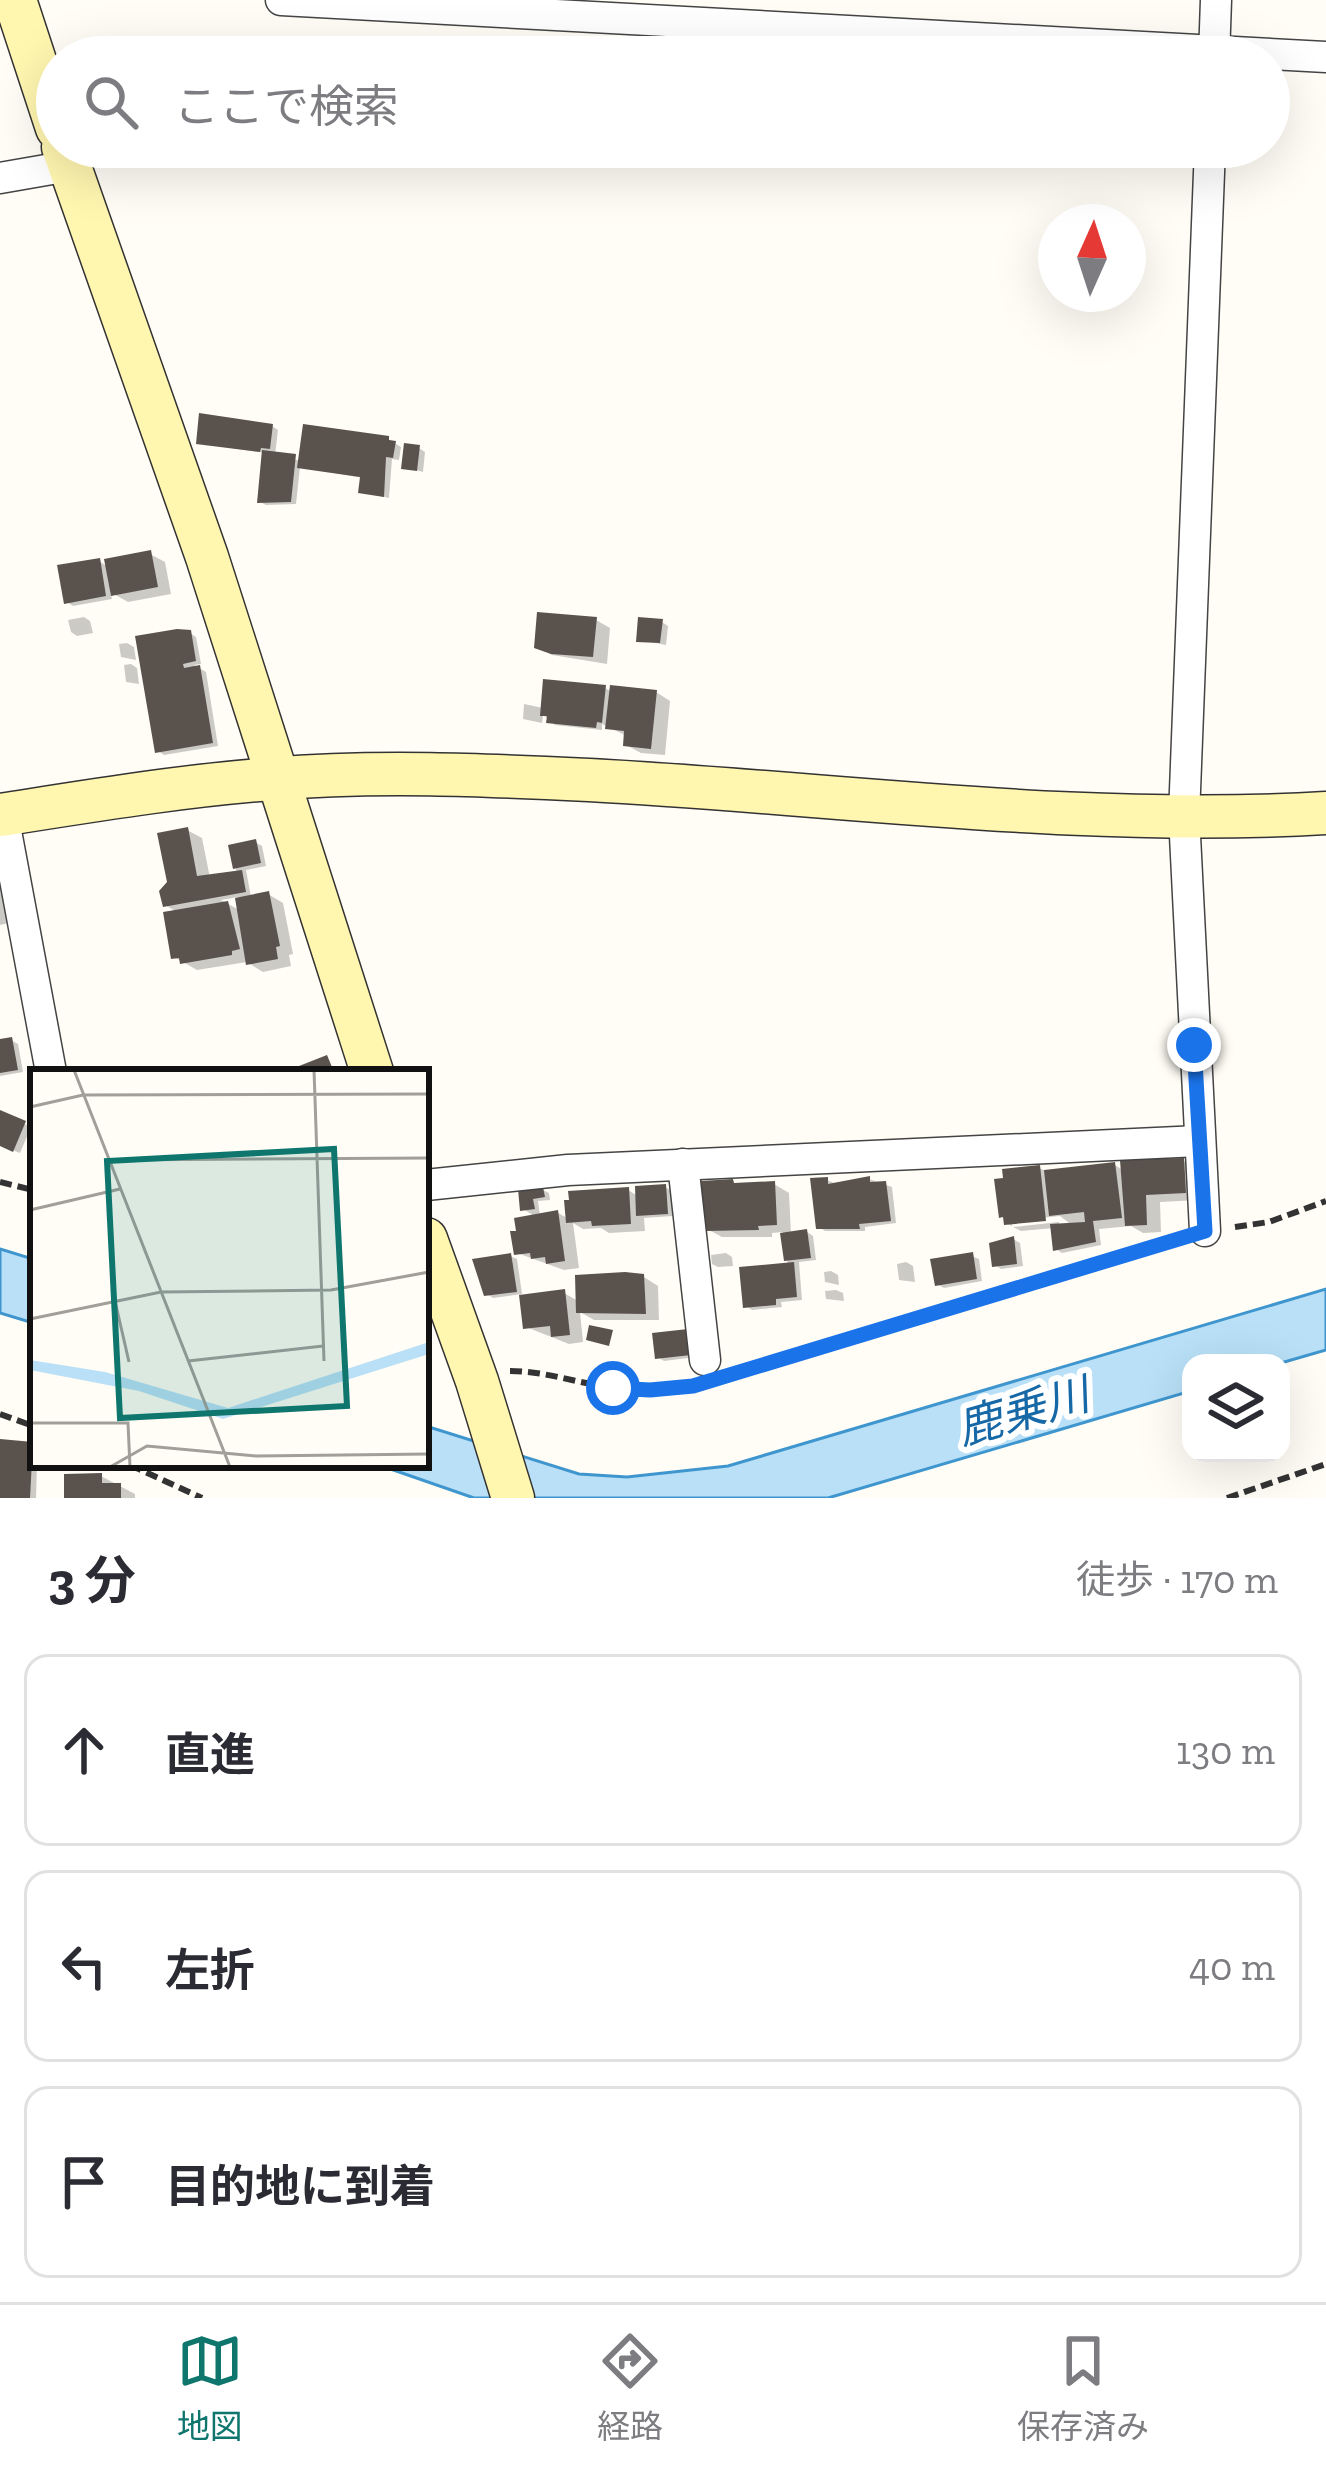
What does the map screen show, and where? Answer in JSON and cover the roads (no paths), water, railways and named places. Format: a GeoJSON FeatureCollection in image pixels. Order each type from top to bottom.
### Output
{"type":"FeatureCollection","features":[{"type":"Feature","properties":{"kind":"street"},"geometry":{"type":"LineString","coordinates":[[15,0],[36,64]]}},
{"type":"Feature","properties":{"kind":"street"},"geometry":{"type":"LineString","coordinates":[[281,0],[892,36]]}},
{"type":"Feature","properties":{"kind":"street"},"geometry":{"type":"LineString","coordinates":[[1215,36],[1216,0]]}},
{"type":"Feature","properties":{"kind":"street"},"geometry":{"type":"LineString","coordinates":[[1290,56],[1326,57]]}},
{"type":"Feature","properties":{"kind":"street"},"geometry":{"type":"LineString","coordinates":[[0,178],[36,160]]}},
{"type":"Feature","properties":{"kind":"street"},"geometry":{"type":"LineString","coordinates":[[70,168],[207,556],[371,1069]]}},
{"type":"Feature","properties":{"kind":"street"},"geometry":{"type":"LineString","coordinates":[[1205,1231],[1184,817],[1209,168]]}},
{"type":"Feature","properties":{"kind":"street"},"geometry":{"type":"LineString","coordinates":[[50,1069],[2,815],[275,778],[412,775],[590,780],[1184,817],[1326,813]]}},
{"type":"Feature","properties":{"kind":"street"},"geometry":{"type":"LineString","coordinates":[[429,1185],[568,1170],[1199,1141]]}},
{"type":"Feature","properties":{"kind":"street"},"geometry":{"type":"LineString","coordinates":[[682,1164],[704,1375]]}},
{"type":"Feature","properties":{"kind":"street"},"geometry":{"type":"LineString","coordinates":[[429,1247],[513,1498]]}},
{"type":"Feature","properties":{"kind":"water"},"geometry":{"type":"Polygon","coordinates":[[[0,1249],[30,1258],[30,1322],[0,1313],[0,1249]]]}},
{"type":"Feature","properties":{"kind":"water","name":"鹿乗川"},"geometry":{"type":"Polygon","coordinates":[[[1326,1289],[1326,1350],[1290,1360],[1290,1354],[1182,1354],[1182,1394],[828,1498],[474,1498],[388,1468],[429,1468],[429,1427],[579,1474],[627,1477],[728,1466],[1326,1289]]]}}]}
